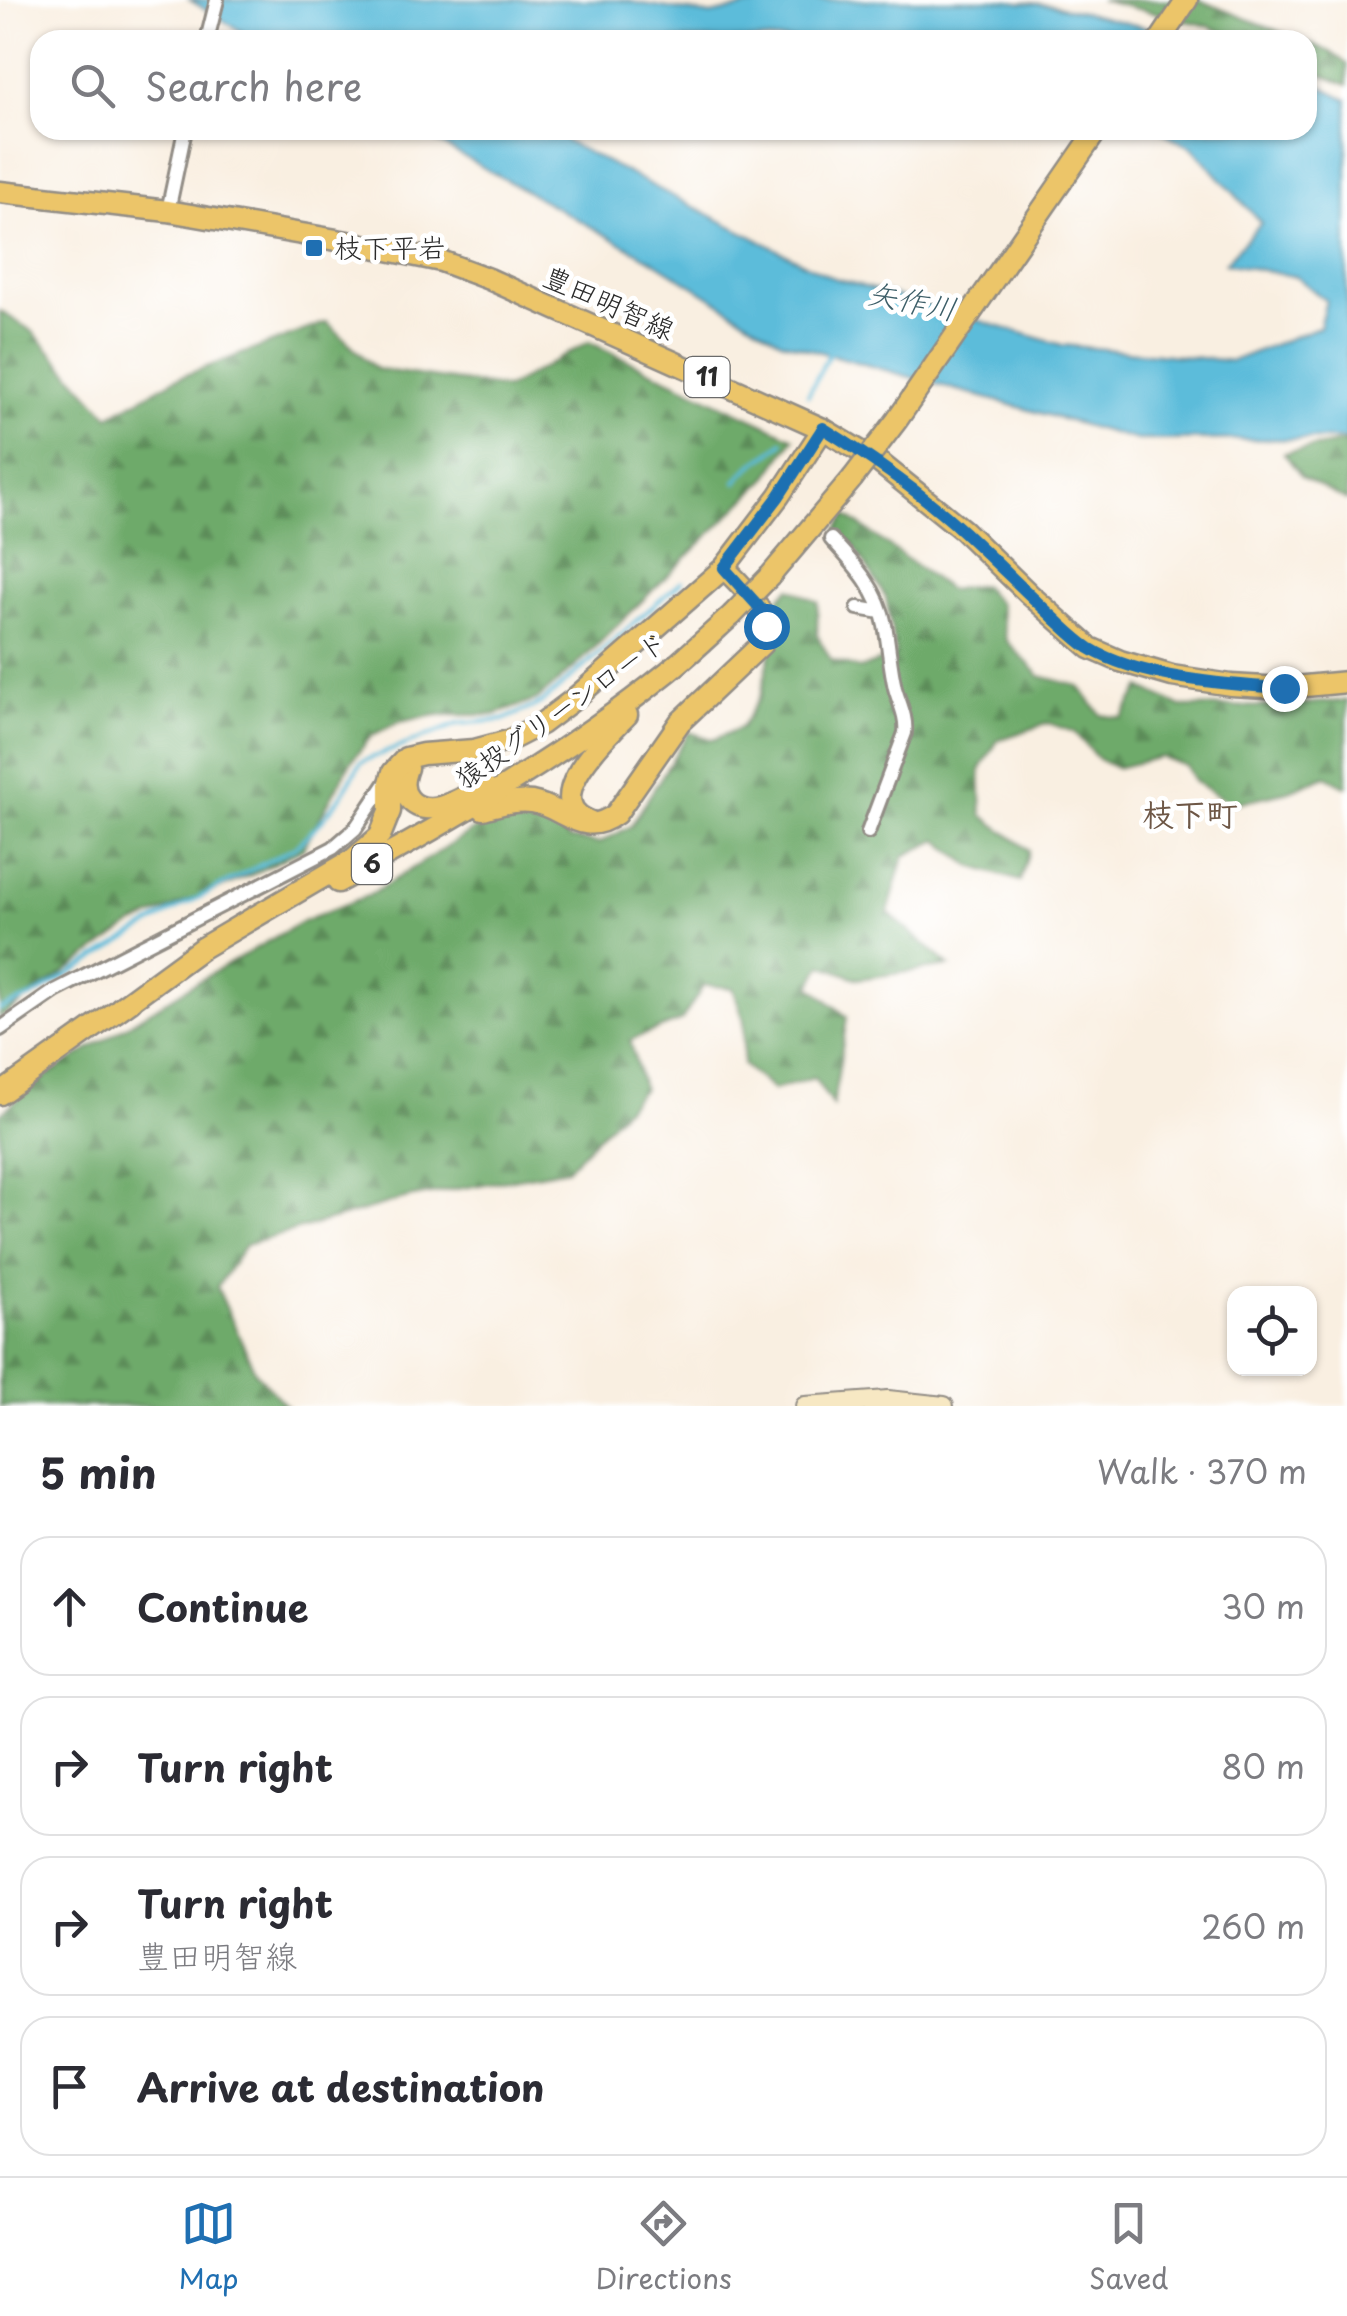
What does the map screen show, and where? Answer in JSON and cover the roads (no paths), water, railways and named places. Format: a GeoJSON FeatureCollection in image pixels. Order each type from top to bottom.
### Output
{"type":"FeatureCollection","features":[{"type":"Feature","properties":{"kind":"main road"},"geometry":{"type":"LineString","coordinates":[[1167,30],[1187,0]]}},
{"type":"Feature","properties":{"kind":"main road","name":"猿投グリーンロード"},"geometry":{"type":"LineString","coordinates":[[0,1094],[120,1008],[456,818],[529,772],[671,670],[770,576],[852,479],[1091,140]]}},
{"type":"Feature","properties":{"kind":"main road","name":"豊田明智線"},"geometry":{"type":"LineString","coordinates":[[0,192],[168,211],[441,261],[823,428],[880,463],[963,530],[1090,648],[1120,662],[1172,676],[1231,685],[1284,688],[1347,682]]}},
{"type":"Feature","properties":{"kind":"main road"},"geometry":{"type":"LineString","coordinates":[[120,1008],[202,948],[352,860],[380,836],[390,810],[393,772],[406,758],[492,747],[540,724],[572,700],[724,568],[779,496],[823,428]]}},
{"type":"Feature","properties":{"kind":"main road"},"geometry":{"type":"LineString","coordinates":[[456,818],[521,801],[544,805],[578,822],[598,824],[616,814],[680,722],[762,644],[766,626],[760,608],[724,568]]}},
{"type":"Feature","properties":{"kind":"main road"},"geometry":{"type":"LineString","coordinates":[[598,824],[582,819],[573,807],[576,777],[596,747],[671,670]]}},
{"type":"Feature","properties":{"kind":"main road"},"geometry":{"type":"LineString","coordinates":[[435,754],[414,761],[404,774],[408,798],[422,808],[440,806],[470,793],[622,707]]}},
{"type":"Feature","properties":{"kind":"street"},"geometry":{"type":"LineString","coordinates":[[210,30],[217,0]]}},
{"type":"Feature","properties":{"kind":"street"},"geometry":{"type":"LineString","coordinates":[[168,211],[183,140]]}},
{"type":"Feature","properties":{"kind":"street"},"geometry":{"type":"LineString","coordinates":[[831,539],[870,584],[881,612],[906,724],[868,832]]}},
{"type":"Feature","properties":{"kind":"street"},"geometry":{"type":"LineString","coordinates":[[858,608],[881,612]]}},
{"type":"Feature","properties":{"kind":"street"},"geometry":{"type":"LineString","coordinates":[[0,1029],[55,991],[333,848],[355,829],[393,772]]}},
{"type":"Feature","properties":{"kind":"street"},"geometry":{"type":"LineString","coordinates":[[806,1406],[888,1400],[944,1406]]}},
{"type":"Feature","properties":{"kind":"water"},"geometry":{"type":"Polygon","coordinates":[[[190,0],[620,0],[711,15],[779,0],[995,0],[1052,5],[1156,30],[239,30],[190,0]]]}},
{"type":"Feature","properties":{"kind":"water","name":"矢作川"},"geometry":{"type":"Polygon","coordinates":[[[1317,85],[1347,99],[1347,439],[1137,440],[781,341],[655,262],[433,140],[566,140],[831,277],[1062,345],[1232,361],[1319,327],[1326,301],[1297,277],[1225,263],[1261,223],[1193,148],[1177,140],[1317,140],[1317,85]]]}},
{"type":"Feature","properties":{"kind":"waterway"},"geometry":{"type":"LineString","coordinates":[[808,395],[829,354]]}},
{"type":"Feature","properties":{"kind":"waterway"},"geometry":{"type":"LineString","coordinates":[[736,482],[783,442]]}},
{"type":"Feature","properties":{"kind":"waterway"},"geometry":{"type":"LineString","coordinates":[[0,1009],[32,997],[171,912],[295,847],[342,795],[361,762],[458,724],[503,720],[542,703],[682,581]]}},
{"type":"Feature","properties":{"kind":"place","name":"枝下平岩"},"geometry":{"type":"Point","coordinates":[314,248]}},
{"type":"Feature","properties":{"kind":"district","name":"枝下町"},"geometry":{"type":"Point","coordinates":[1190,815]}}]}
